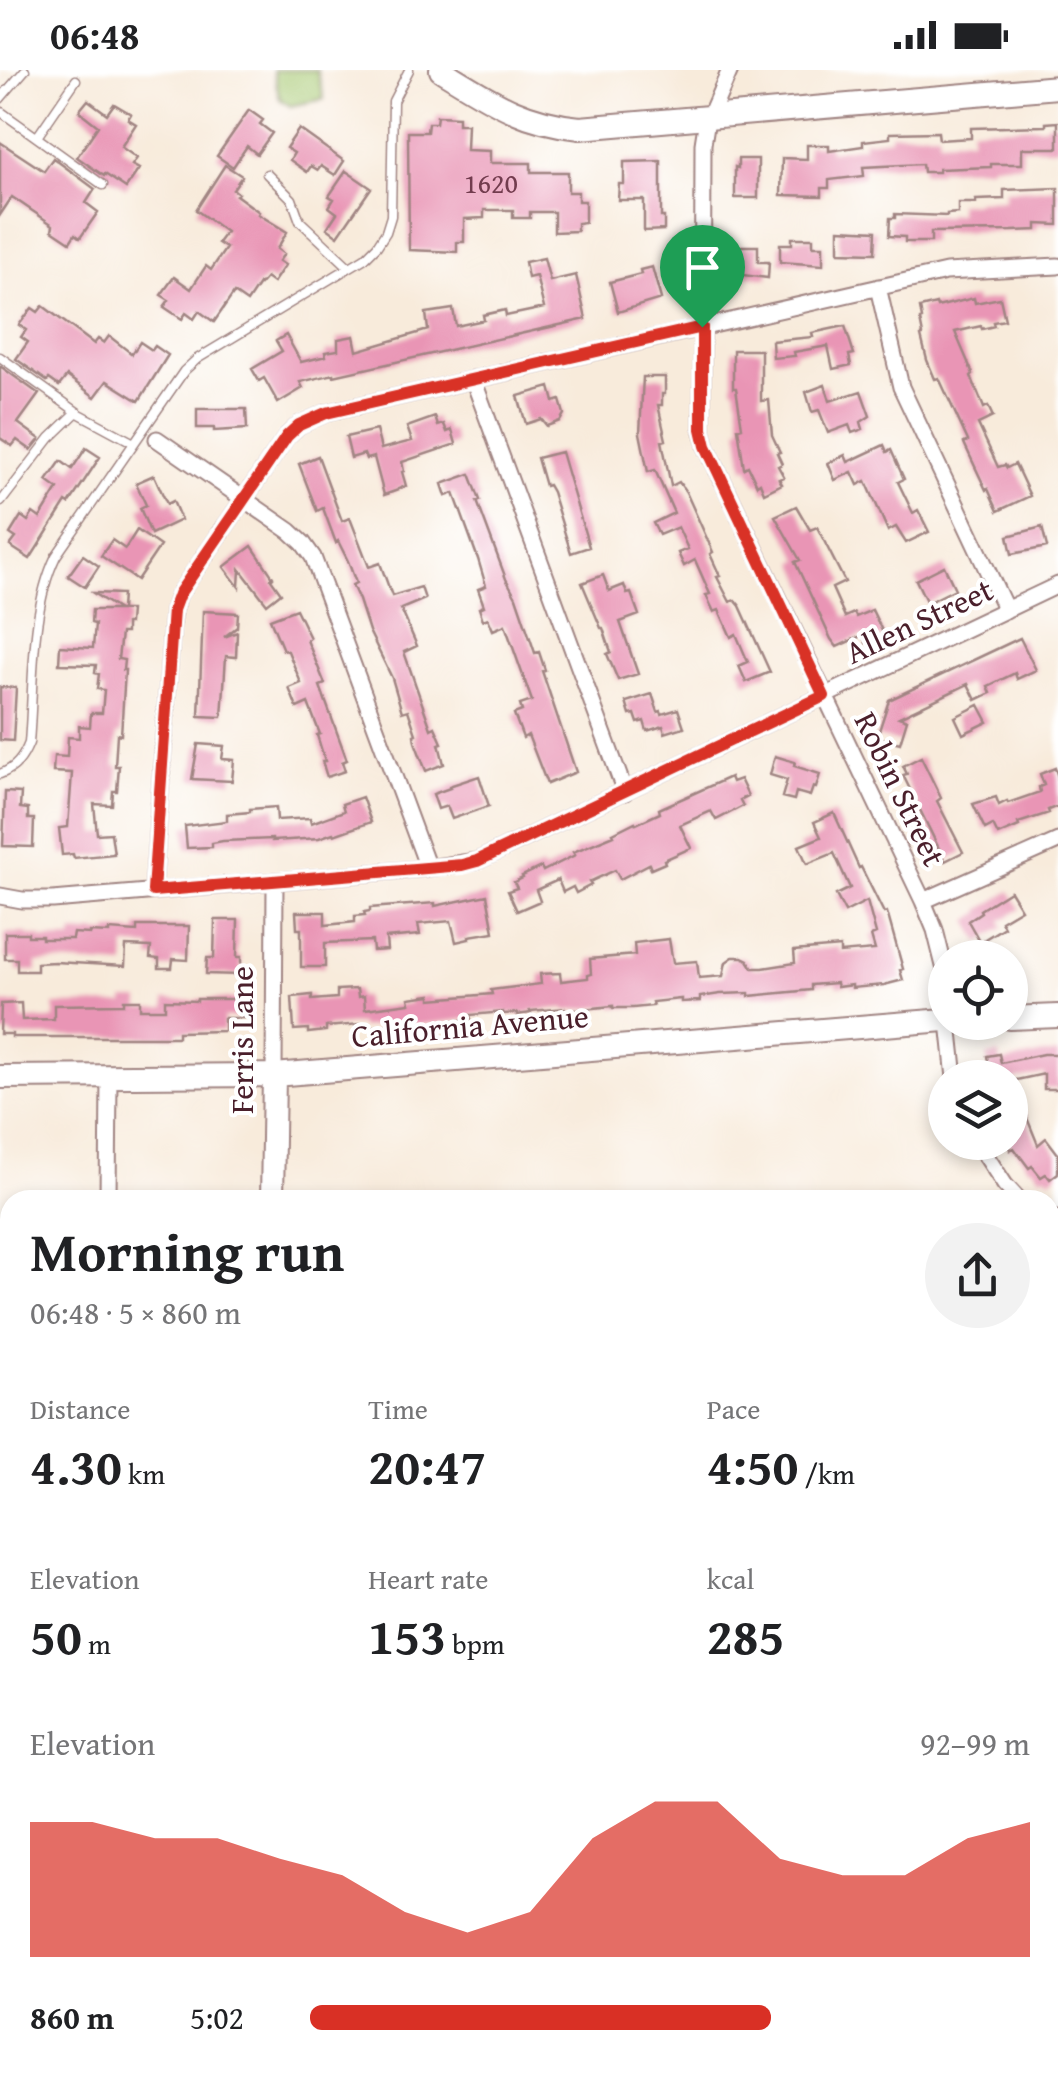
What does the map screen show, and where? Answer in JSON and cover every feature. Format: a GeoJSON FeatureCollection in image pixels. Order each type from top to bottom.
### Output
{"type":"FeatureCollection","features":[{"type":"Feature","properties":{"kind":"street","name":"Robin Street"},"geometry":{"type":"LineString","coordinates":[[730,70],[703,144],[702,429],[706,446],[923,900],[938,940]]}},
{"type":"Feature","properties":{"kind":"street"},"geometry":{"type":"LineString","coordinates":[[447,72],[527,118],[554,125],[596,127],[1058,87]]}},
{"type":"Feature","properties":{"kind":"street"},"geometry":{"type":"LineString","coordinates":[[153,891],[173,610],[179,594],[243,499],[299,425],[315,416],[946,272],[1058,266]]}},
{"type":"Feature","properties":{"kind":"street"},"geometry":{"type":"LineString","coordinates":[[878,288],[900,387],[1006,610]]}},
{"type":"Feature","properties":{"kind":"street"},"geometry":{"type":"LineString","coordinates":[[473,379],[624,792]]}},
{"type":"Feature","properties":{"kind":"street"},"geometry":{"type":"LineString","coordinates":[[157,439],[290,531],[313,557],[428,868]]}},
{"type":"Feature","properties":{"kind":"street","name":"Allen Street"},"geometry":{"type":"LineString","coordinates":[[0,896],[54,900],[477,861],[1058,586]]}},
{"type":"Feature","properties":{"kind":"street"},"geometry":{"type":"LineString","coordinates":[[923,900],[1058,841]]}},
{"type":"Feature","properties":{"kind":"street","name":"Ferris Lane"},"geometry":{"type":"LineString","coordinates":[[272,1190],[275,882]]}},
{"type":"Feature","properties":{"kind":"street"},"geometry":{"type":"LineString","coordinates":[[1028,1017],[1058,1016]]}},
{"type":"Feature","properties":{"kind":"street","name":"California Avenue"},"geometry":{"type":"LineString","coordinates":[[0,1078],[274,1074],[928,1022]]}},
{"type":"Feature","properties":{"kind":"street"},"geometry":{"type":"LineString","coordinates":[[108,1190],[109,1076]]}},
{"type":"Feature","properties":{"kind":"street"},"geometry":{"type":"LineString","coordinates":[[986,1160],[1011,1190]]}},
{"type":"Feature","properties":{"kind":"lane"},"geometry":{"type":"LineString","coordinates":[[0,98],[26,70]]}},
{"type":"Feature","properties":{"kind":"lane"},"geometry":{"type":"LineString","coordinates":[[0,774],[16,766],[29,743],[40,600],[46,577],[56,556],[184,371],[197,359],[364,258],[386,232],[391,216],[393,101],[409,70]]}},
{"type":"Feature","properties":{"kind":"lane"},"geometry":{"type":"LineString","coordinates":[[37,137],[76,80]]}},
{"type":"Feature","properties":{"kind":"lane"},"geometry":{"type":"LineString","coordinates":[[0,111],[103,185]]}},
{"type":"Feature","properties":{"kind":"lane"},"geometry":{"type":"LineString","coordinates":[[267,174],[292,199],[300,220],[350,267]]}},
{"type":"Feature","properties":{"kind":"lane"},"geometry":{"type":"LineString","coordinates":[[0,357],[78,412],[134,443]]}},
{"type":"Feature","properties":{"kind":"lane"},"geometry":{"type":"LineString","coordinates":[[1,502],[50,438],[78,412]]}},
{"type":"Feature","properties":{"kind":"green space"},"geometry":{"type":"Polygon","coordinates":[[[273,70],[317,70],[324,99],[290,106],[280,99],[273,70]]]}},
{"type":"Feature","properties":{"kind":"building"},"geometry":{"type":"Polygon","coordinates":[[[88,100],[107,114],[114,104],[131,114],[128,119],[136,124],[121,147],[137,158],[132,165],[139,169],[126,188],[77,157],[98,126],[79,111],[88,100]]]}},
{"type":"Feature","properties":{"kind":"building"},"geometry":{"type":"Polygon","coordinates":[[[249,110],[272,133],[257,154],[247,146],[233,167],[217,156],[249,110]]]}},
{"type":"Feature","properties":{"kind":"building"},"geometry":{"type":"Polygon","coordinates":[[[437,116],[458,117],[458,124],[467,124],[466,150],[490,151],[490,163],[531,163],[531,172],[568,172],[568,192],[578,192],[578,201],[585,201],[585,222],[577,223],[577,231],[554,232],[554,212],[530,212],[530,218],[513,218],[513,210],[484,210],[484,218],[464,219],[464,242],[457,242],[457,252],[409,250],[408,132],[427,132],[428,123],[436,123],[437,116]]]}},
{"type":"Feature","properties":{"kind":"building"},"geometry":{"type":"Polygon","coordinates":[[[1058,122],[1058,148],[1022,148],[1022,164],[939,172],[923,172],[922,164],[863,167],[864,176],[829,180],[829,188],[822,188],[822,196],[781,195],[782,158],[807,159],[807,145],[829,145],[829,151],[863,146],[863,141],[890,138],[890,133],[938,132],[939,140],[971,138],[971,128],[1046,126],[1058,122]]]}},
{"type":"Feature","properties":{"kind":"building"},"geometry":{"type":"Polygon","coordinates":[[[299,129],[344,161],[335,175],[321,166],[318,170],[311,166],[307,172],[290,160],[294,153],[286,148],[299,129]]]}},
{"type":"Feature","properties":{"kind":"building"},"geometry":{"type":"Polygon","coordinates":[[[0,142],[44,171],[53,158],[95,189],[86,203],[98,212],[80,238],[75,234],[70,242],[52,230],[53,225],[12,197],[0,215],[0,142]]]}},
{"type":"Feature","properties":{"kind":"building"},"geometry":{"type":"Polygon","coordinates":[[[738,159],[758,159],[758,198],[735,198],[738,159]]]}},
{"type":"Feature","properties":{"kind":"building"},"geometry":{"type":"Polygon","coordinates":[[[661,161],[664,230],[644,231],[644,200],[618,200],[619,184],[624,184],[624,162],[661,161]]]}},
{"type":"Feature","properties":{"kind":"building"},"geometry":{"type":"Polygon","coordinates":[[[225,165],[242,176],[233,189],[236,195],[287,232],[277,249],[284,254],[279,261],[285,265],[273,283],[266,278],[259,284],[247,302],[234,293],[214,322],[199,311],[194,319],[186,313],[182,319],[164,307],[169,300],[161,295],[174,277],[191,289],[206,266],[211,270],[226,248],[218,243],[226,232],[196,210],[225,165]]]}},
{"type":"Feature","properties":{"kind":"building"},"geometry":{"type":"Polygon","coordinates":[[[346,171],[371,188],[338,236],[327,228],[337,213],[329,207],[334,199],[329,196],[346,171]]]}},
{"type":"Feature","properties":{"kind":"building"},"geometry":{"type":"Polygon","coordinates":[[[1058,188],[1058,225],[1037,224],[1037,230],[931,232],[931,242],[905,242],[905,237],[889,236],[890,218],[895,218],[895,214],[947,216],[958,213],[958,203],[1004,199],[1004,190],[1058,188]]]}},
{"type":"Feature","properties":{"kind":"building"},"geometry":{"type":"Polygon","coordinates":[[[839,229],[876,231],[875,253],[839,252],[839,229]]]}},
{"type":"Feature","properties":{"kind":"building"},"geometry":{"type":"Polygon","coordinates":[[[792,238],[813,238],[813,246],[823,246],[823,265],[780,262],[780,244],[792,244],[792,238]]]}},
{"type":"Feature","properties":{"kind":"building"},"geometry":{"type":"Polygon","coordinates":[[[758,246],[758,262],[769,262],[768,278],[742,275],[743,269],[731,269],[731,248],[758,246]]]}},
{"type":"Feature","properties":{"kind":"building"},"geometry":{"type":"Polygon","coordinates":[[[544,258],[550,281],[576,275],[586,319],[300,382],[303,388],[278,403],[264,378],[259,381],[252,369],[282,351],[276,341],[286,335],[301,362],[338,350],[338,339],[354,336],[357,351],[428,330],[426,313],[453,309],[456,326],[505,310],[506,316],[544,308],[536,276],[528,278],[525,262],[544,258]]]}},
{"type":"Feature","properties":{"kind":"building"},"geometry":{"type":"Polygon","coordinates":[[[652,267],[661,299],[618,312],[610,282],[652,267]]]}},
{"type":"Feature","properties":{"kind":"building"},"geometry":{"type":"Polygon","coordinates":[[[974,298],[975,303],[1000,298],[1005,320],[982,329],[981,326],[955,332],[984,408],[988,406],[993,417],[978,424],[998,467],[1015,464],[1030,496],[998,511],[964,443],[968,441],[939,378],[935,379],[921,336],[920,308],[974,298]]]}},
{"type":"Feature","properties":{"kind":"building"},"geometry":{"type":"Polygon","coordinates":[[[43,306],[94,344],[98,339],[104,343],[109,336],[132,354],[140,342],[168,355],[139,401],[107,381],[95,397],[67,376],[59,386],[16,359],[28,342],[21,337],[26,330],[19,325],[32,308],[38,312],[43,306]]]}},
{"type":"Feature","properties":{"kind":"building"},"geometry":{"type":"Polygon","coordinates":[[[845,326],[854,354],[849,355],[851,365],[833,369],[828,346],[773,358],[772,341],[813,337],[812,333],[845,326]]]}},
{"type":"Feature","properties":{"kind":"building"},"geometry":{"type":"Polygon","coordinates":[[[733,350],[761,350],[761,401],[769,400],[772,435],[782,464],[778,466],[784,477],[779,479],[782,484],[764,493],[748,466],[744,468],[738,428],[742,427],[733,388],[733,350]]]}},
{"type":"Feature","properties":{"kind":"building"},"geometry":{"type":"Polygon","coordinates":[[[0,366],[39,394],[18,423],[40,439],[31,450],[17,440],[12,446],[0,438],[0,366]]]}},
{"type":"Feature","properties":{"kind":"building"},"geometry":{"type":"Polygon","coordinates":[[[643,377],[665,377],[665,394],[662,405],[658,405],[671,486],[679,482],[686,492],[713,552],[710,554],[720,576],[717,577],[730,602],[735,600],[740,606],[770,672],[746,682],[739,666],[748,662],[736,634],[731,637],[719,610],[714,612],[695,560],[684,566],[678,553],[688,549],[678,527],[659,535],[653,523],[674,513],[655,470],[648,472],[640,433],[643,377]]]}},
{"type":"Feature","properties":{"kind":"building"},"geometry":{"type":"Polygon","coordinates":[[[825,385],[830,401],[861,391],[870,416],[861,422],[863,429],[852,433],[849,425],[828,433],[819,410],[812,412],[806,392],[825,385]]]}},
{"type":"Feature","properties":{"kind":"building"},"geometry":{"type":"Polygon","coordinates":[[[550,387],[554,402],[560,400],[564,414],[560,421],[547,426],[541,419],[526,424],[518,396],[550,387]]]}},
{"type":"Feature","properties":{"kind":"building"},"geometry":{"type":"Polygon","coordinates":[[[197,409],[246,409],[247,429],[197,428],[197,409]]]}},
{"type":"Feature","properties":{"kind":"building"},"geometry":{"type":"Polygon","coordinates":[[[435,417],[438,426],[444,424],[447,432],[452,430],[456,444],[402,462],[406,486],[398,490],[384,495],[374,457],[366,459],[364,454],[351,458],[346,437],[376,430],[381,449],[412,441],[407,427],[435,417]]]}},
{"type":"Feature","properties":{"kind":"building"},"geometry":{"type":"Polygon","coordinates":[[[884,445],[887,452],[891,450],[904,479],[898,482],[913,513],[918,510],[929,532],[906,543],[896,527],[888,531],[866,481],[858,485],[852,472],[835,480],[828,463],[845,455],[848,462],[884,445]]]}},
{"type":"Feature","properties":{"kind":"building"},"geometry":{"type":"Polygon","coordinates":[[[86,448],[100,457],[30,559],[10,546],[16,538],[10,534],[21,516],[28,521],[33,513],[40,518],[58,489],[47,481],[61,461],[72,469],[86,448]]]}},
{"type":"Feature","properties":{"kind":"building"},"geometry":{"type":"Polygon","coordinates":[[[561,452],[589,547],[571,553],[537,458],[561,452]]]}},
{"type":"Feature","properties":{"kind":"building"},"geometry":{"type":"Polygon","coordinates":[[[318,456],[342,521],[350,518],[369,567],[380,563],[392,596],[421,587],[425,599],[401,609],[417,646],[404,652],[431,729],[435,727],[442,743],[439,744],[444,764],[426,771],[408,710],[402,712],[392,678],[369,631],[352,585],[356,583],[348,561],[336,543],[323,508],[317,511],[299,464],[318,456]]]}},
{"type":"Feature","properties":{"kind":"building"},"geometry":{"type":"Polygon","coordinates":[[[470,474],[506,579],[535,653],[539,652],[576,772],[547,784],[528,735],[523,738],[514,714],[522,711],[520,705],[532,701],[505,625],[493,630],[488,618],[483,620],[479,608],[484,606],[478,589],[486,586],[478,559],[454,493],[446,496],[442,484],[470,474]]]}},
{"type":"Feature","properties":{"kind":"building"},"geometry":{"type":"Polygon","coordinates":[[[154,475],[167,504],[173,501],[181,520],[151,534],[140,508],[146,505],[136,483],[154,475]]]}},
{"type":"Feature","properties":{"kind":"building"},"geometry":{"type":"Polygon","coordinates":[[[796,506],[810,530],[817,527],[845,582],[832,588],[845,617],[872,610],[884,635],[866,643],[863,635],[837,647],[831,639],[795,562],[800,560],[775,516],[796,506]]]}},
{"type":"Feature","properties":{"kind":"building"},"geometry":{"type":"Polygon","coordinates":[[[1042,527],[1047,547],[1012,554],[1008,536],[1042,527]]]}},
{"type":"Feature","properties":{"kind":"building"},"geometry":{"type":"Polygon","coordinates":[[[137,530],[160,546],[137,580],[101,556],[112,540],[125,549],[137,530]]]}},
{"type":"Feature","properties":{"kind":"building"},"geometry":{"type":"Polygon","coordinates":[[[252,546],[281,593],[267,604],[240,569],[239,587],[224,567],[252,546]]]}},
{"type":"Feature","properties":{"kind":"building"},"geometry":{"type":"Polygon","coordinates":[[[83,555],[99,566],[85,587],[68,576],[83,555]]]}},
{"type":"Feature","properties":{"kind":"building"},"geometry":{"type":"Polygon","coordinates":[[[944,566],[955,589],[927,603],[916,580],[944,566]]]}},
{"type":"Feature","properties":{"kind":"building"},"geometry":{"type":"Polygon","coordinates":[[[603,575],[609,591],[624,585],[639,615],[620,622],[638,674],[618,680],[607,654],[611,652],[603,628],[582,583],[603,575]]]}},
{"type":"Feature","properties":{"kind":"building"},"geometry":{"type":"Polygon","coordinates":[[[93,593],[122,594],[121,610],[130,610],[126,633],[121,633],[118,659],[124,660],[125,670],[121,735],[117,734],[117,791],[113,791],[112,805],[94,804],[97,834],[111,833],[114,854],[74,858],[73,854],[62,855],[59,828],[68,827],[72,773],[53,772],[54,756],[67,757],[68,737],[79,738],[79,726],[90,727],[91,713],[102,713],[104,690],[97,689],[96,665],[59,664],[60,646],[93,648],[92,610],[119,610],[93,593]]]}},
{"type":"Feature","properties":{"kind":"building"},"geometry":{"type":"Polygon","coordinates":[[[296,609],[310,638],[307,640],[325,684],[320,686],[347,760],[342,762],[345,771],[327,777],[317,735],[320,734],[308,703],[297,708],[289,688],[301,683],[270,619],[296,609]]]}},
{"type":"Feature","properties":{"kind":"building"},"geometry":{"type":"Polygon","coordinates":[[[203,611],[238,613],[237,627],[224,637],[237,632],[236,657],[226,656],[222,717],[199,716],[203,611]]]}},
{"type":"Feature","properties":{"kind":"building"},"geometry":{"type":"Polygon","coordinates":[[[1020,638],[1036,670],[1017,679],[1015,673],[988,686],[991,693],[976,700],[968,684],[899,717],[907,720],[900,743],[877,737],[889,700],[1020,638]]]}},
{"type":"Feature","properties":{"kind":"building"},"geometry":{"type":"Polygon","coordinates":[[[0,687],[16,688],[13,741],[0,740],[0,687]]]}},
{"type":"Feature","properties":{"kind":"building"},"geometry":{"type":"Polygon","coordinates":[[[652,694],[658,712],[678,709],[684,727],[665,733],[663,726],[647,731],[644,721],[638,723],[635,714],[630,715],[626,702],[652,694]]]}},
{"type":"Feature","properties":{"kind":"building"},"geometry":{"type":"Polygon","coordinates":[[[979,705],[988,722],[963,734],[955,717],[979,705]]]}},
{"type":"Feature","properties":{"kind":"building"},"geometry":{"type":"Polygon","coordinates":[[[198,744],[224,746],[222,759],[234,760],[232,781],[192,779],[198,744]]]}},
{"type":"Feature","properties":{"kind":"building"},"geometry":{"type":"Polygon","coordinates":[[[775,756],[820,774],[810,796],[796,792],[794,800],[782,797],[787,780],[770,775],[775,756]]]}},
{"type":"Feature","properties":{"kind":"building"},"geometry":{"type":"Polygon","coordinates":[[[921,757],[941,798],[937,801],[963,852],[945,861],[903,775],[907,774],[903,766],[921,757]]]}},
{"type":"Feature","properties":{"kind":"building"},"geometry":{"type":"Polygon","coordinates":[[[1055,768],[1058,806],[998,835],[993,825],[985,829],[973,804],[996,797],[999,805],[1040,792],[1039,787],[1044,785],[1040,774],[1055,768]]]}},
{"type":"Feature","properties":{"kind":"building"},"geometry":{"type":"Polygon","coordinates":[[[479,776],[489,806],[452,819],[447,806],[438,809],[433,794],[479,776]]]}},
{"type":"Feature","properties":{"kind":"building"},"geometry":{"type":"Polygon","coordinates":[[[730,777],[732,782],[740,779],[748,796],[740,800],[743,806],[716,820],[711,811],[680,825],[691,848],[664,860],[665,863],[651,869],[649,864],[620,879],[615,870],[576,893],[573,887],[563,892],[558,880],[536,890],[540,901],[517,911],[508,891],[517,888],[514,882],[522,876],[541,867],[543,871],[575,855],[573,852],[730,777]]]}},
{"type":"Feature","properties":{"kind":"building"},"geometry":{"type":"Polygon","coordinates":[[[5,792],[21,793],[20,808],[28,809],[28,819],[34,819],[33,847],[3,846],[5,792]]]}},
{"type":"Feature","properties":{"kind":"building"},"geometry":{"type":"Polygon","coordinates":[[[362,797],[371,822],[334,835],[223,841],[212,843],[212,847],[187,848],[185,826],[227,821],[227,814],[276,807],[277,820],[310,818],[311,823],[344,811],[342,804],[362,797]]]}},
{"type":"Feature","properties":{"kind":"building"},"geometry":{"type":"Polygon","coordinates":[[[834,813],[859,868],[884,913],[887,912],[903,980],[852,988],[837,987],[836,983],[811,985],[811,990],[749,996],[720,994],[700,997],[700,1001],[652,1002],[653,1006],[633,1008],[565,1008],[517,1015],[503,1012],[414,1025],[360,1028],[360,1024],[308,1033],[308,1029],[294,1030],[292,997],[337,998],[337,990],[357,989],[358,997],[364,996],[365,1009],[410,1003],[409,998],[431,995],[431,999],[492,994],[491,990],[541,984],[540,974],[560,973],[561,981],[588,978],[590,959],[635,955],[634,943],[669,939],[673,963],[697,961],[699,978],[723,976],[726,962],[733,957],[748,960],[753,968],[763,968],[795,963],[794,951],[840,947],[840,953],[875,950],[871,936],[876,934],[867,901],[845,912],[836,895],[850,888],[834,853],[807,864],[799,846],[821,837],[814,822],[834,813]]]}},
{"type":"Feature","properties":{"kind":"building"},"geometry":{"type":"Polygon","coordinates":[[[1010,891],[1021,909],[1001,921],[1004,927],[983,940],[979,940],[968,921],[1010,891]]]}},
{"type":"Feature","properties":{"kind":"building"},"geometry":{"type":"Polygon","coordinates":[[[487,895],[494,932],[456,942],[451,921],[418,924],[420,935],[386,938],[387,950],[373,951],[372,941],[325,943],[325,967],[301,967],[301,929],[297,929],[296,912],[325,912],[325,925],[355,922],[355,916],[365,915],[370,908],[435,906],[487,895]]]}},
{"type":"Feature","properties":{"kind":"building"},"geometry":{"type":"Polygon","coordinates":[[[215,920],[238,920],[237,957],[241,957],[241,975],[206,974],[207,958],[214,958],[215,920]]]}},
{"type":"Feature","properties":{"kind":"building"},"geometry":{"type":"Polygon","coordinates":[[[137,926],[189,926],[188,960],[173,959],[172,968],[159,968],[159,959],[150,958],[151,947],[126,946],[125,966],[55,962],[37,963],[37,971],[17,971],[17,959],[5,959],[5,933],[72,939],[73,933],[137,932],[137,926]]]}},
{"type":"Feature","properties":{"kind":"building"},"geometry":{"type":"Polygon","coordinates":[[[243,999],[243,1018],[224,1018],[224,1031],[178,1032],[178,1037],[0,1034],[1,1004],[21,1003],[22,1020],[54,1019],[54,1005],[124,1004],[124,1000],[140,1000],[140,1009],[165,1009],[165,1000],[243,999]]]}},
{"type":"Feature","properties":{"kind":"building"},"geometry":{"type":"Polygon","coordinates":[[[999,1054],[1000,1060],[988,1060],[987,1056],[999,1054]]]}},
{"type":"Feature","properties":{"kind":"building"},"geometry":{"type":"Polygon","coordinates":[[[1058,1054],[1058,1089],[1044,1089],[1044,1074],[1028,1078],[1028,1060],[1015,1060],[1058,1054]]]}},
{"type":"Feature","properties":{"kind":"building"},"geometry":{"type":"Polygon","coordinates":[[[1028,1120],[1038,1145],[1046,1138],[1058,1154],[1058,1173],[1050,1179],[1046,1174],[1041,1177],[1032,1166],[1029,1168],[1023,1160],[1028,1160],[1028,1120]]]}},
{"type":"Feature","properties":{"kind":"route"},"geometry":{"type":"LineString","coordinates":[[702,327],[702,429],[706,446],[824,696],[477,861],[153,891],[173,610],[179,594],[287,436],[299,425],[326,413],[702,327]]}}]}
